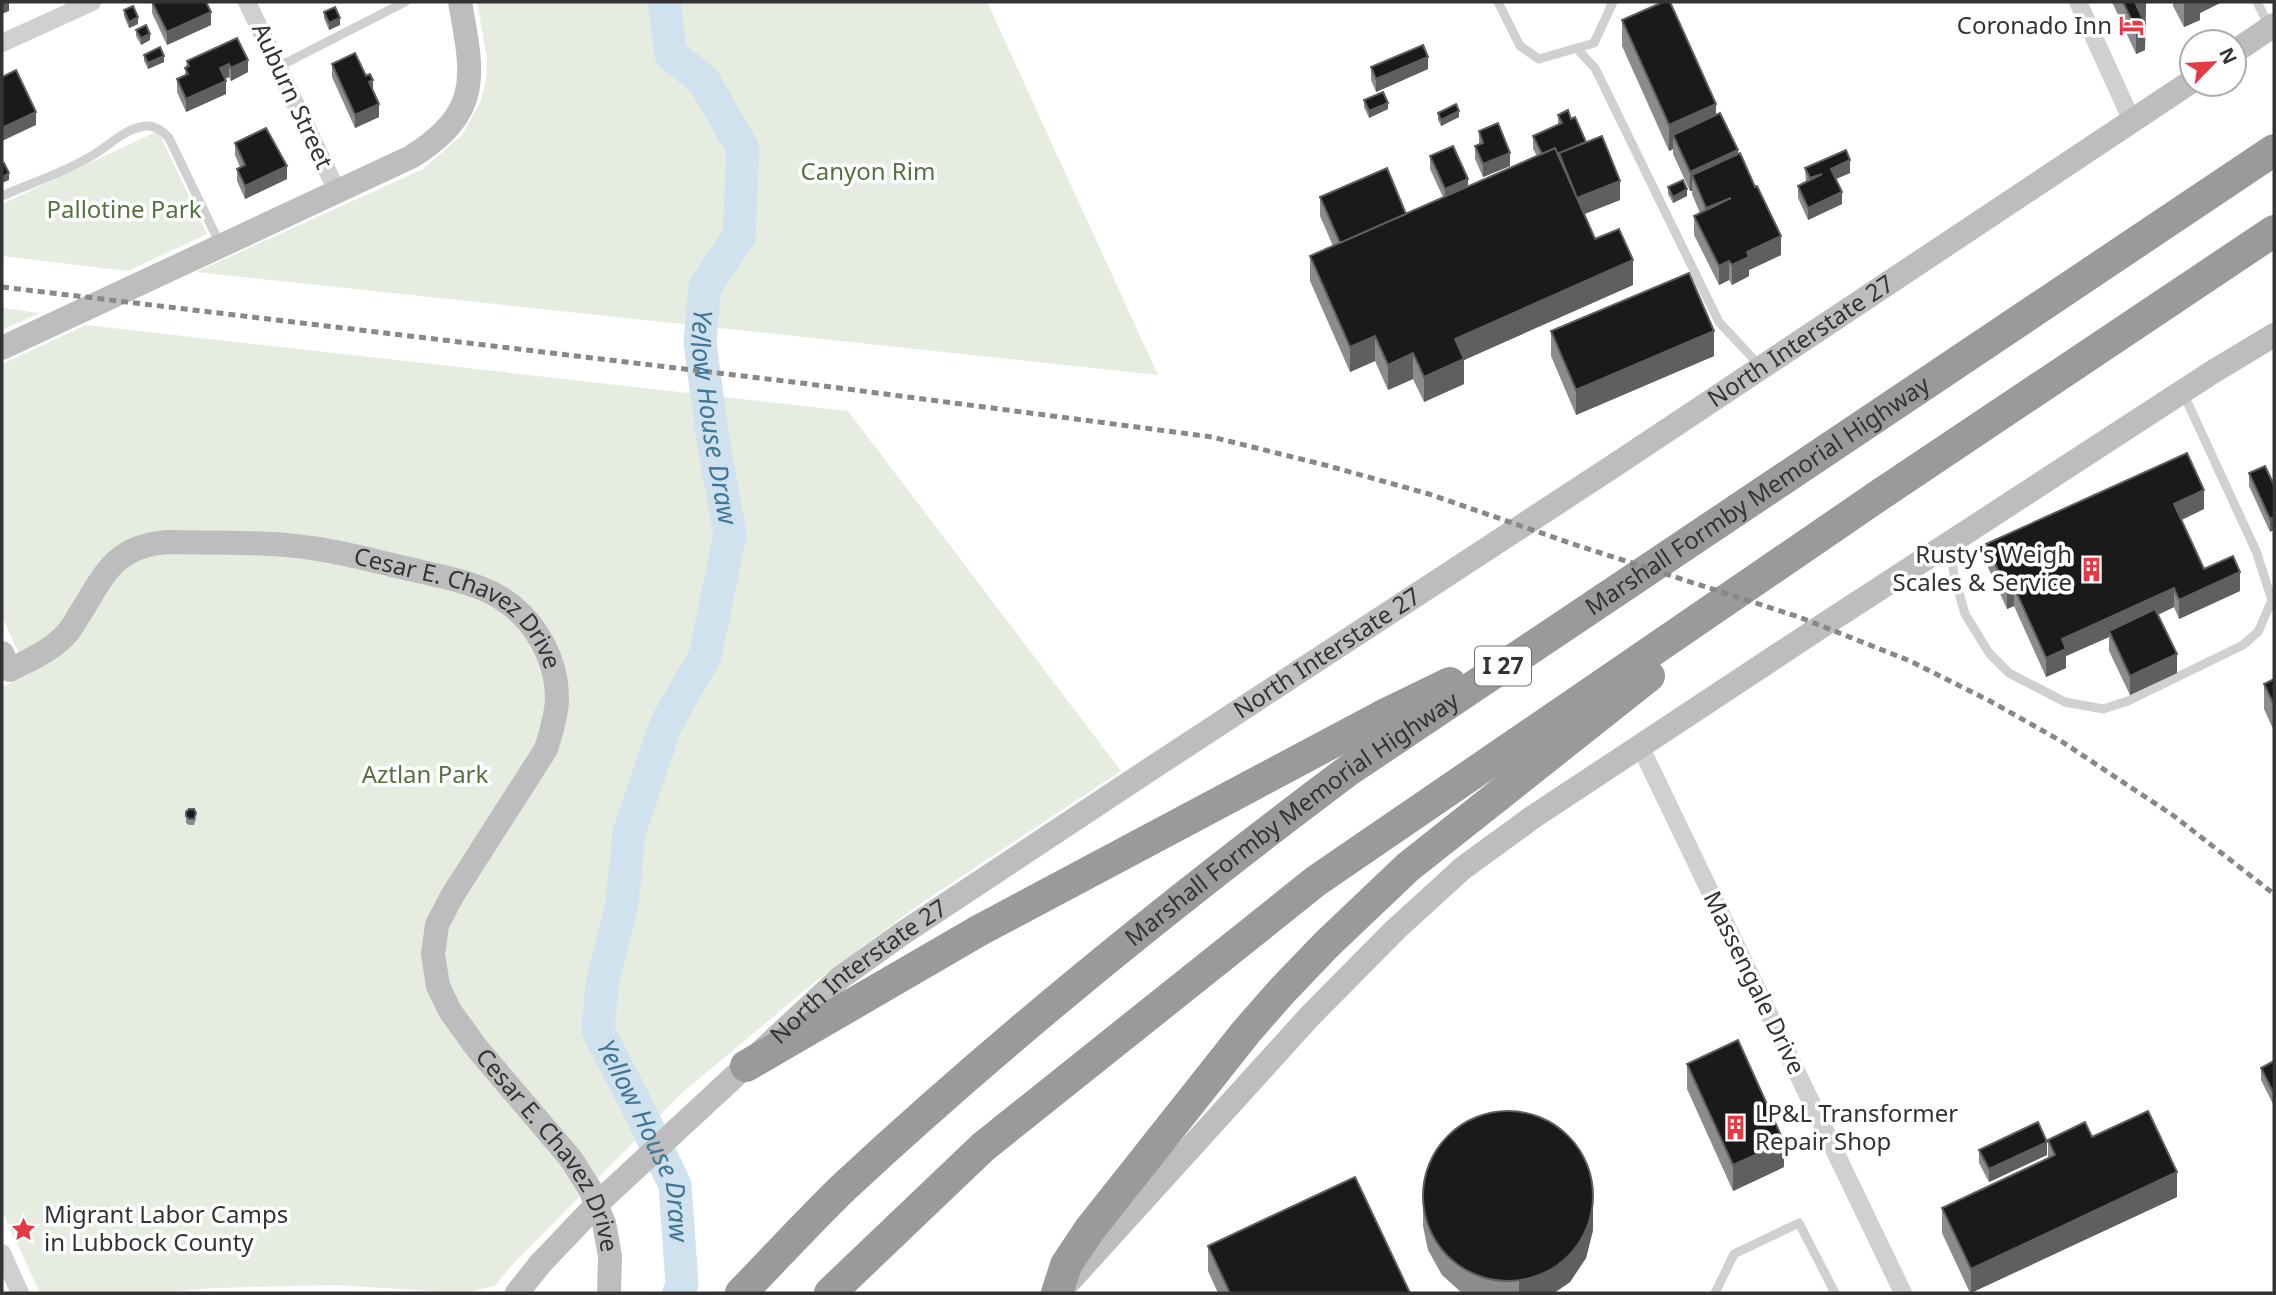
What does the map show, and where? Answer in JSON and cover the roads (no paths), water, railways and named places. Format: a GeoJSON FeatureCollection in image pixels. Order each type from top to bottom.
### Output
{"type":"FeatureCollection","features":[{"type":"Feature","properties":{"kind":"highway","name":"Marshall Formby Memorial Highway"},"geometry":{"type":"LineString","coordinates":[[741,1293],[844,1188],[984,1062],[1149,925],[1349,770],[2274,150]]}},
{"type":"Feature","properties":{"kind":"highway"},"geometry":{"type":"LineString","coordinates":[[830,1293],[984,1147],[1316,880],[2274,231]]}},
{"type":"Feature","properties":{"kind":"highway"},"geometry":{"type":"LineString","coordinates":[[1058,1293],[1066,1265],[1090,1229],[1245,1032],[1327,944],[1436,844],[1720,617],[1871,502]]}},
{"type":"Feature","properties":{"kind":"highway"},"geometry":{"type":"LineString","coordinates":[[746,1066],[980,930],[1391,712],[1528,649]]}},
{"type":"Feature","properties":{"kind":"main road"},"geometry":{"type":"LineString","coordinates":[[2,348],[411,157],[435,141],[454,121],[465,100],[470,77],[460,2]]}},
{"type":"Feature","properties":{"kind":"main road"},"geometry":{"type":"LineString","coordinates":[[2248,43],[2272,27]]}},
{"type":"Feature","properties":{"kind":"main road","name":"North Interstate 27"},"geometry":{"type":"LineString","coordinates":[[517,1293],[540,1264],[599,1202],[839,978],[903,933],[1762,368],[2178,90]]}},
{"type":"Feature","properties":{"kind":"main road"},"geometry":{"type":"LineString","coordinates":[[1058,1293],[1309,1017],[1395,930],[1463,869],[1533,817],[1822,626],[2274,335]]}},
{"type":"Feature","properties":{"kind":"main road","name":"Cesar E. Chavez Drive"},"geometry":{"type":"LineString","coordinates":[[4,665],[55,645],[70,630],[97,584],[121,556],[133,548],[158,542],[310,548],[347,555],[468,583],[493,594],[530,623],[545,646],[553,667],[557,697],[554,722],[546,749],[452,896],[437,925],[433,954],[438,986],[450,1012],[476,1047],[571,1159],[590,1189],[604,1223],[610,1256],[609,1293]]}},
{"type":"Feature","properties":{"kind":"street"},"geometry":{"type":"LineString","coordinates":[[2,43],[92,2]]}},
{"type":"Feature","properties":{"kind":"street","name":"Auburn Street"},"geometry":{"type":"LineString","coordinates":[[247,2],[337,191]]}},
{"type":"Feature","properties":{"kind":"street"},"geometry":{"type":"LineString","coordinates":[[2078,2],[2132,121]]}},
{"type":"Feature","properties":{"kind":"street","name":"Massengale Drive"},"geometry":{"type":"LineString","coordinates":[[1641,748],[1903,1293]]}},
{"type":"Feature","properties":{"kind":"street"},"geometry":{"type":"LineString","coordinates":[[2,1253],[20,1293]]}},
{"type":"Feature","properties":{"kind":"lane"},"geometry":{"type":"LineString","coordinates":[[278,67],[405,2]]}},
{"type":"Feature","properties":{"kind":"lane"},"geometry":{"type":"LineString","coordinates":[[1498,2],[1520,46],[1539,59],[1594,43],[1614,2]]}},
{"type":"Feature","properties":{"kind":"lane"},"geometry":{"type":"LineString","coordinates":[[2257,2],[2272,27]]}},
{"type":"Feature","properties":{"kind":"lane"},"geometry":{"type":"LineString","coordinates":[[1577,49],[1595,68],[1719,323],[1762,368]]}},
{"type":"Feature","properties":{"kind":"lane"},"geometry":{"type":"LineString","coordinates":[[2,197],[92,156],[131,130],[145,126],[154,127],[162,130],[169,138],[221,245]]}},
{"type":"Feature","properties":{"kind":"lane"},"geometry":{"type":"LineString","coordinates":[[1950,543],[1954,575],[1965,614],[1989,653],[2009,673],[2065,702],[2103,709],[2128,701],[2243,645],[2258,632],[2272,600],[2256,551],[2182,392]]}},
{"type":"Feature","properties":{"kind":"lane"},"geometry":{"type":"LineString","coordinates":[[1716,1293],[1734,1254],[1798,1223],[1835,1293]]}},
{"type":"Feature","properties":{"kind":"waterway","name":"Yellow House Draw"},"geometry":{"type":"LineString","coordinates":[[664,2],[671,54],[704,81],[743,149],[739,236],[705,287],[700,343],[713,440],[730,534],[705,656],[666,724],[629,833],[622,904],[602,985],[598,1030],[675,1185],[682,1283],[679,1293]]}},
{"type":"Feature","properties":{"kind":"railway"},"geometry":{"type":"LineString","coordinates":[[2,287],[801,383],[1212,437],[1325,465],[1429,494],[1799,617],[1910,661],[1990,701],[2061,741],[2174,816],[2274,894]]}},
{"type":"Feature","properties":{"kind":"place","name":"Coronado Inn"},"geometry":{"type":"Point","coordinates":[2132,26]}},
{"type":"Feature","properties":{"kind":"place","name":"Rusty's Weigh Scales & Service"},"geometry":{"type":"Point","coordinates":[2092,569]}},
{"type":"Feature","properties":{"kind":"place","name":"LP&L Transformer Repair Shop"},"geometry":{"type":"Point","coordinates":[1735,1128]}},
{"type":"Feature","properties":{"kind":"place","name":"Migrant Labor Camps in Lubbock County"},"geometry":{"type":"Point","coordinates":[24,1229]}},
{"type":"Feature","properties":{"kind":"park label","name":"Canyon Rim"},"geometry":{"type":"Point","coordinates":[868,172]}},
{"type":"Feature","properties":{"kind":"park label","name":"Pallotine Park"},"geometry":{"type":"Point","coordinates":[124,210]}},
{"type":"Feature","properties":{"kind":"park label","name":"Aztlan Park"},"geometry":{"type":"Point","coordinates":[425,775]}}]}
